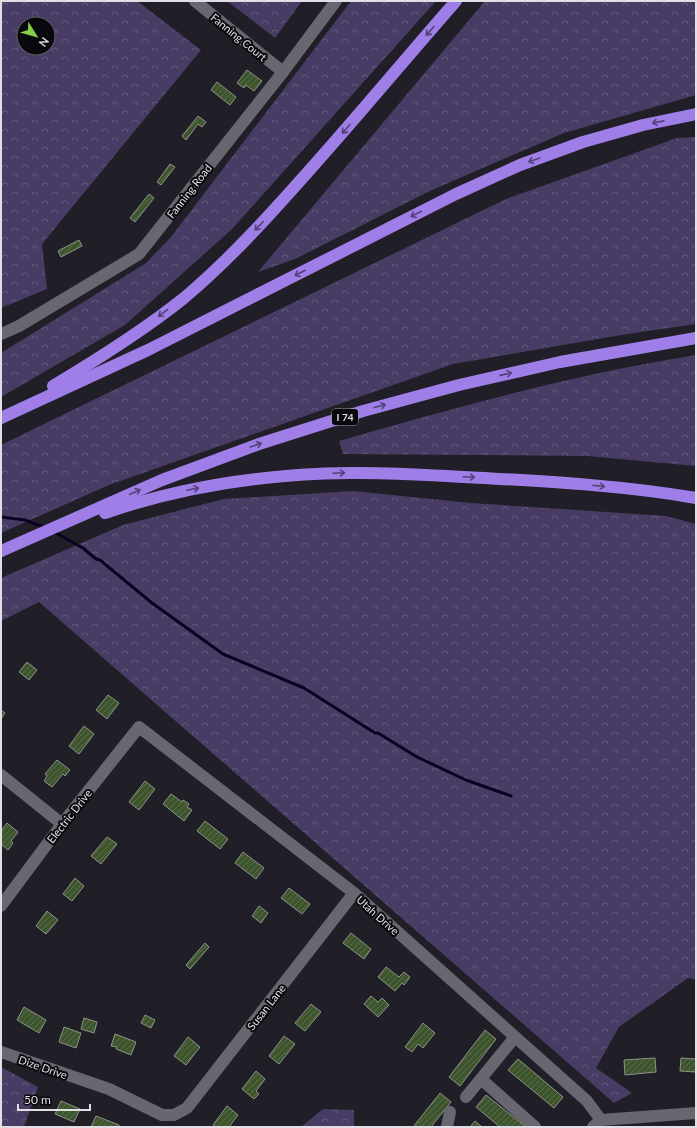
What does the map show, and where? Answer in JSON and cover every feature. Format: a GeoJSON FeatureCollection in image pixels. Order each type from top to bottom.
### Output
{"type":"FeatureCollection","features":[{"type":"Feature","properties":{"kind":"highway"},"geometry":{"type":"LineString","coordinates":[[1,418],[145,328],[184,298],[229,257],[263,222],[320,158],[456,1]]}},
{"type":"Feature","properties":{"kind":"highway"},"geometry":{"type":"LineString","coordinates":[[1,418],[148,350],[456,194],[520,165],[583,142],[643,125],[696,114]]}},
{"type":"Feature","properties":{"kind":"highway","name":"I 74"},"geometry":{"type":"LineString","coordinates":[[5,549],[162,480],[259,444],[363,411],[459,385],[552,364],[696,338]]}},
{"type":"Feature","properties":{"kind":"highway"},"geometry":{"type":"LineString","coordinates":[[5,549],[97,516],[156,497],[241,482],[300,475],[388,473],[524,480],[670,494],[696,498]]}},
{"type":"Feature","properties":{"kind":"street","name":"Fanning Court"},"geometry":{"type":"LineString","coordinates":[[195,1],[283,72]]}},
{"type":"Feature","properties":{"kind":"street","name":"Fanning Road"},"geometry":{"type":"LineString","coordinates":[[1,334],[19,326],[139,254],[283,72],[336,1]]}},
{"type":"Feature","properties":{"kind":"street"},"geometry":{"type":"LineString","coordinates":[[670,494],[696,494]]}},
{"type":"Feature","properties":{"kind":"street","name":"Electric Drive"},"geometry":{"type":"LineString","coordinates":[[1,906],[62,824],[139,728]]}},
{"type":"Feature","properties":{"kind":"street","name":"Utah Drive"},"geometry":{"type":"LineString","coordinates":[[139,728],[354,893],[587,1101],[597,1124]]}},
{"type":"Feature","properties":{"kind":"street"},"geometry":{"type":"LineString","coordinates":[[1,775],[62,824]]}},
{"type":"Feature","properties":{"kind":"street","name":"Susan Lane"},"geometry":{"type":"LineString","coordinates":[[174,1115],[187,1108],[354,893]]}},
{"type":"Feature","properties":{"kind":"street"},"geometry":{"type":"LineString","coordinates":[[466,1098],[515,1037]]}},
{"type":"Feature","properties":{"kind":"street","name":"Dize Drive"},"geometry":{"type":"LineString","coordinates":[[1,1052],[109,1089],[162,1115],[174,1115]]}},
{"type":"Feature","properties":{"kind":"street"},"geometry":{"type":"LineString","coordinates":[[481,1079],[535,1127]]}},
{"type":"Feature","properties":{"kind":"street"},"geometry":{"type":"LineString","coordinates":[[447,1127],[450,1112]]}},
{"type":"Feature","properties":{"kind":"street"},"geometry":{"type":"LineString","coordinates":[[597,1124],[696,1113]]}},
{"type":"Feature","properties":{"kind":"green space"},"geometry":{"type":"Polygon","coordinates":[[[1,1],[137,1],[201,50],[42,244],[47,289],[1,308],[1,1]]]}},
{"type":"Feature","properties":{"kind":"green space"},"geometry":{"type":"Polygon","coordinates":[[[227,1],[302,1],[275,38],[227,1]]]}},
{"type":"Feature","properties":{"kind":"green space"},"geometry":{"type":"Polygon","coordinates":[[[351,1],[436,1],[232,229],[125,325],[1,397],[1,353],[146,263],[171,237],[351,1]]]}},
{"type":"Feature","properties":{"kind":"green space"},"geometry":{"type":"Polygon","coordinates":[[[485,1],[696,1],[696,95],[564,133],[432,190],[295,259],[258,272],[485,1]]]}},
{"type":"Feature","properties":{"kind":"green space"},"geometry":{"type":"Polygon","coordinates":[[[696,137],[696,324],[621,335],[453,364],[109,485],[1,533],[1,445],[506,199],[677,138],[696,137]]]}},
{"type":"Feature","properties":{"kind":"green space"},"geometry":{"type":"Polygon","coordinates":[[[696,355],[696,466],[587,456],[343,454],[339,441],[516,392],[606,372],[696,355]]]}},
{"type":"Feature","properties":{"kind":"green space"},"geometry":{"type":"Polygon","coordinates":[[[353,491],[471,503],[666,516],[696,524],[696,980],[688,978],[619,1027],[596,1068],[632,1093],[614,1103],[39,602],[1,621],[1,578],[123,525],[224,499],[353,491]]]}},
{"type":"Feature","properties":{"kind":"green space"},"geometry":{"type":"Polygon","coordinates":[[[1,1067],[38,1087],[24,1127],[1,1127],[1,1067]]]}},
{"type":"Feature","properties":{"kind":"green space"},"geometry":{"type":"Polygon","coordinates":[[[323,1109],[354,1110],[354,1127],[301,1127],[323,1109]]]}},
{"type":"Feature","properties":{"kind":"building"},"geometry":{"type":"Polygon","coordinates":[[[247,70],[262,81],[254,91],[246,85],[244,88],[237,83],[247,70]]]}},
{"type":"Feature","properties":{"kind":"building"},"geometry":{"type":"Polygon","coordinates":[[[217,82],[236,97],[230,105],[211,90],[217,82]]]}},
{"type":"Feature","properties":{"kind":"building"},"geometry":{"type":"Polygon","coordinates":[[[198,116],[206,122],[202,127],[198,124],[186,140],[182,136],[198,116]]]}},
{"type":"Feature","properties":{"kind":"building"},"geometry":{"type":"Polygon","coordinates":[[[170,164],[175,167],[161,185],[157,182],[170,164]]]}},
{"type":"Feature","properties":{"kind":"building"},"geometry":{"type":"Polygon","coordinates":[[[149,194],[154,198],[135,222],[130,218],[149,194]]]}},
{"type":"Feature","properties":{"kind":"building"},"geometry":{"type":"Polygon","coordinates":[[[79,240],[82,246],[61,257],[58,251],[79,240]]]}},
{"type":"Feature","properties":{"kind":"building"},"geometry":{"type":"Polygon","coordinates":[[[27,662],[37,670],[29,680],[19,672],[27,662]]]}},
{"type":"Feature","properties":{"kind":"building"},"geometry":{"type":"Polygon","coordinates":[[[108,695],[119,703],[107,719],[96,710],[108,695]]]}},
{"type":"Feature","properties":{"kind":"building"},"geometry":{"type":"Polygon","coordinates":[[[1,710],[5,713],[1,719],[1,710]]]}},
{"type":"Feature","properties":{"kind":"building"},"geometry":{"type":"Polygon","coordinates":[[[84,726],[94,734],[79,754],[69,746],[84,726]]]}},
{"type":"Feature","properties":{"kind":"building"},"geometry":{"type":"Polygon","coordinates":[[[57,760],[70,770],[65,776],[63,774],[52,787],[44,781],[47,776],[45,774],[57,760]]]}},
{"type":"Feature","properties":{"kind":"building"},"geometry":{"type":"Polygon","coordinates":[[[145,781],[155,789],[139,810],[129,802],[145,781]]]}},
{"type":"Feature","properties":{"kind":"building"},"geometry":{"type":"Polygon","coordinates":[[[171,794],[182,802],[183,800],[189,804],[187,807],[192,810],[184,821],[163,804],[171,794]]]}},
{"type":"Feature","properties":{"kind":"building"},"geometry":{"type":"Polygon","coordinates":[[[205,821],[228,839],[220,849],[197,831],[205,821]]]}},
{"type":"Feature","properties":{"kind":"building"},"geometry":{"type":"Polygon","coordinates":[[[7,823],[18,832],[11,841],[13,843],[8,850],[1,844],[1,831],[7,823]]]}},
{"type":"Feature","properties":{"kind":"building"},"geometry":{"type":"Polygon","coordinates":[[[107,837],[117,844],[101,864],[91,856],[107,837]]]}},
{"type":"Feature","properties":{"kind":"building"},"geometry":{"type":"Polygon","coordinates":[[[243,852],[264,868],[256,879],[235,863],[243,852]]]}},
{"type":"Feature","properties":{"kind":"building"},"geometry":{"type":"Polygon","coordinates":[[[75,878],[84,886],[72,901],[63,894],[75,878]]]}},
{"type":"Feature","properties":{"kind":"building"},"geometry":{"type":"Polygon","coordinates":[[[289,888],[310,904],[302,914],[281,898],[289,888]]]}},
{"type":"Feature","properties":{"kind":"building"},"geometry":{"type":"Polygon","coordinates":[[[259,906],[268,913],[261,923],[252,916],[259,906]]]}},
{"type":"Feature","properties":{"kind":"building"},"geometry":{"type":"Polygon","coordinates":[[[47,911],[58,920],[46,934],[36,926],[47,911]]]}},
{"type":"Feature","properties":{"kind":"building"},"geometry":{"type":"Polygon","coordinates":[[[351,933],[371,949],[364,959],[343,943],[351,933]]]}},
{"type":"Feature","properties":{"kind":"building"},"geometry":{"type":"Polygon","coordinates":[[[205,943],[209,947],[190,969],[186,965],[205,943]]]}},
{"type":"Feature","properties":{"kind":"building"},"geometry":{"type":"Polygon","coordinates":[[[386,967],[399,977],[404,972],[410,977],[404,985],[402,983],[395,991],[378,977],[386,967]]]}},
{"type":"Feature","properties":{"kind":"building"},"geometry":{"type":"Polygon","coordinates":[[[371,996],[378,1002],[382,998],[389,1005],[378,1017],[364,1004],[371,996]]]}},
{"type":"Feature","properties":{"kind":"building"},"geometry":{"type":"Polygon","coordinates":[[[311,1004],[321,1012],[305,1031],[295,1023],[311,1004]]]}},
{"type":"Feature","properties":{"kind":"building"},"geometry":{"type":"Polygon","coordinates":[[[24,1007],[46,1020],[39,1033],[17,1020],[24,1007]]]}},
{"type":"Feature","properties":{"kind":"building"},"geometry":{"type":"Polygon","coordinates":[[[145,1015],[155,1020],[151,1028],[141,1023],[145,1015]]]}},
{"type":"Feature","properties":{"kind":"building"},"geometry":{"type":"Polygon","coordinates":[[[84,1018],[97,1022],[94,1033],[81,1029],[84,1018]]]}},
{"type":"Feature","properties":{"kind":"building"},"geometry":{"type":"Polygon","coordinates":[[[423,1023],[435,1033],[423,1048],[418,1044],[412,1052],[405,1047],[423,1023]]]}},
{"type":"Feature","properties":{"kind":"building"},"geometry":{"type":"Polygon","coordinates":[[[64,1027],[81,1033],[76,1048],[59,1042],[64,1027]]]}},
{"type":"Feature","properties":{"kind":"building"},"geometry":{"type":"Polygon","coordinates":[[[485,1030],[496,1039],[460,1086],[449,1077],[485,1030]]]}},
{"type":"Feature","properties":{"kind":"building"},"geometry":{"type":"Polygon","coordinates":[[[115,1034],[136,1042],[131,1055],[116,1049],[117,1047],[111,1046],[115,1034]]]}},
{"type":"Feature","properties":{"kind":"building"},"geometry":{"type":"Polygon","coordinates":[[[284,1036],[295,1044],[279,1064],[269,1056],[284,1036]]]}},
{"type":"Feature","properties":{"kind":"building"},"geometry":{"type":"Polygon","coordinates":[[[188,1037],[200,1047],[186,1065],[174,1056],[188,1037]]]}},
{"type":"Feature","properties":{"kind":"building"},"geometry":{"type":"Polygon","coordinates":[[[655,1058],[656,1072],[625,1075],[624,1060],[655,1058]]]}},
{"type":"Feature","properties":{"kind":"building"},"geometry":{"type":"Polygon","coordinates":[[[681,1058],[696,1059],[696,1072],[680,1071],[681,1058]]]}},
{"type":"Feature","properties":{"kind":"building"},"geometry":{"type":"Polygon","coordinates":[[[518,1059],[563,1097],[554,1108],[508,1070],[518,1059]]]}},
{"type":"Feature","properties":{"kind":"building"},"geometry":{"type":"Polygon","coordinates":[[[256,1071],[265,1079],[256,1091],[259,1094],[254,1099],[242,1089],[256,1071]]]}},
{"type":"Feature","properties":{"kind":"building"},"geometry":{"type":"Polygon","coordinates":[[[440,1093],[451,1102],[431,1127],[413,1127],[440,1093]]]}},
{"type":"Feature","properties":{"kind":"building"},"geometry":{"type":"Polygon","coordinates":[[[486,1095],[526,1127],[500,1127],[476,1107],[486,1095]]]}},
{"type":"Feature","properties":{"kind":"building"},"geometry":{"type":"Polygon","coordinates":[[[61,1101],[80,1109],[74,1122],[55,1114],[61,1101]]]}},
{"type":"Feature","properties":{"kind":"building"},"geometry":{"type":"Polygon","coordinates":[[[227,1106],[238,1115],[229,1127],[216,1127],[213,1125],[227,1106]]]}},
{"type":"Feature","properties":{"kind":"building"},"geometry":{"type":"Polygon","coordinates":[[[96,1116],[119,1125],[119,1127],[91,1127],[96,1116]]]}},
{"type":"Feature","properties":{"kind":"building"},"geometry":{"type":"Polygon","coordinates":[[[475,1121],[482,1127],[470,1127],[475,1121]]]}},
{"type":"Feature","properties":{"kind":"waterway"},"geometry":{"type":"LineString","coordinates":[[1,517],[25,520],[46,528]]}},
{"type":"Feature","properties":{"kind":"waterway"},"geometry":{"type":"LineString","coordinates":[[54,532],[83,548],[96,559],[100,560],[152,603],[223,654],[304,688],[375,733],[378,733],[417,757],[466,780],[511,796]]}}]}
